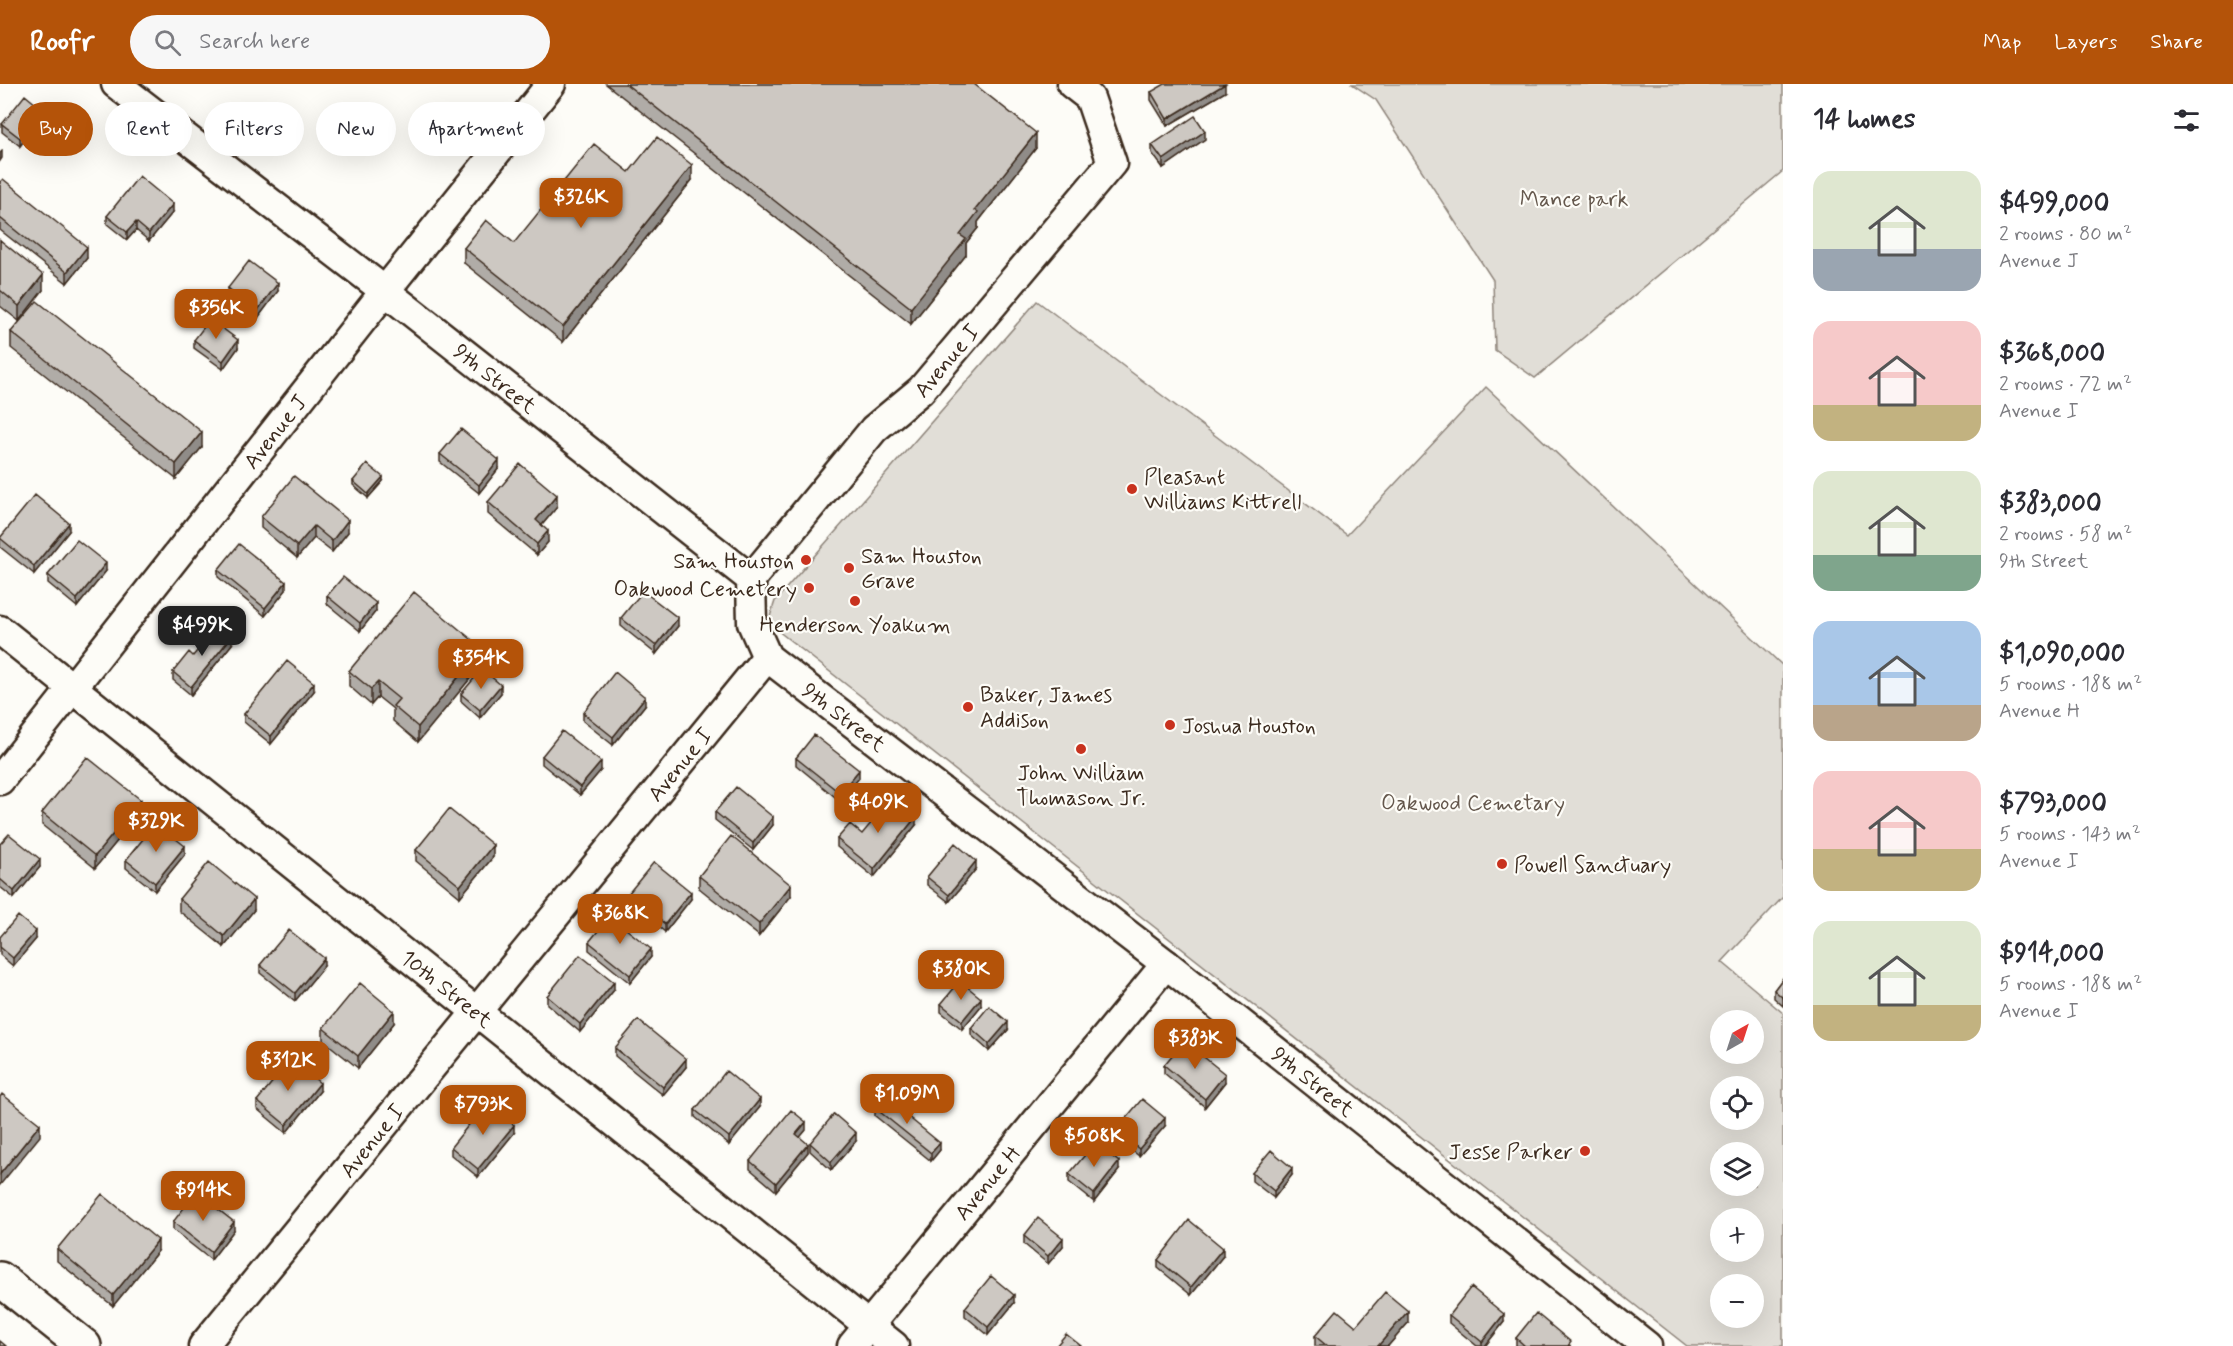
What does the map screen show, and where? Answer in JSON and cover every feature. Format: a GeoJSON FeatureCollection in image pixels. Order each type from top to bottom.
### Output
{"type":"FeatureCollection","features":[{"type":"Feature","properties":{"kind":"main road"},"geometry":{"type":"LineString","coordinates":[[0,1280],[84,1346]]}},
{"type":"Feature","properties":{"kind":"street","name":"9th Street"},"geometry":{"type":"LineString","coordinates":[[116,84],[385,291],[751,579],[752,623],[767,657],[1166,964],[1647,1346]]}},
{"type":"Feature","properties":{"kind":"street","name":"Avenue J"},"geometry":{"type":"LineString","coordinates":[[0,780],[551,84]]}},
{"type":"Feature","properties":{"kind":"street","name":"Avenue I"},"geometry":{"type":"LineString","coordinates":[[751,579],[874,429],[921,390],[1112,163],[1090,98],[1072,84]]}},
{"type":"Feature","properties":{"kind":"street","name":"10th Street"},"geometry":{"type":"LineString","coordinates":[[0,630],[477,1011],[860,1336],[894,1346]]}},
{"type":"Feature","properties":{"kind":"street","name":"Avenue I"},"geometry":{"type":"LineString","coordinates":[[203,1346],[767,657]]}},
{"type":"Feature","properties":{"kind":"street","name":"Avenue H"},"geometry":{"type":"LineString","coordinates":[[860,1336],[1166,964]]}},
{"type":"Feature","properties":{"kind":"green space","name":"Mance park"},"geometry":{"type":"Polygon","coordinates":[[[1352,84],[1783,84],[1783,171],[1535,378],[1495,350],[1493,280],[1376,100],[1352,84]]]}},
{"type":"Feature","properties":{"kind":"green space","name":"Oakwood Cemetary"},"geometry":{"type":"Polygon","coordinates":[[[1037,301],[1347,535],[1486,387],[1783,666],[1783,897],[1722,962],[1783,1013],[1783,1346],[1687,1346],[768,623],[775,601],[1037,301]]]}},
{"type":"Feature","properties":{"kind":"building"},"geometry":{"type":"Polygon","coordinates":[[[626,84],[974,84],[1036,133],[975,210],[978,212],[960,235],[966,239],[911,308],[626,84]]]}},
{"type":"Feature","properties":{"kind":"building"},"geometry":{"type":"Polygon","coordinates":[[[1165,84],[1225,84],[1167,119],[1151,92],[1165,84]]]}},
{"type":"Feature","properties":{"kind":"building"},"geometry":{"type":"Polygon","coordinates":[[[25,95],[34,102],[19,102],[25,95]]]}},
{"type":"Feature","properties":{"kind":"building"},"geometry":{"type":"Polygon","coordinates":[[[18,104],[18,136],[2,124],[18,104]]]}},
{"type":"Feature","properties":{"kind":"building"},"geometry":{"type":"Polygon","coordinates":[[[1195,116],[1205,131],[1163,160],[1152,145],[1195,116]]]}},
{"type":"Feature","properties":{"kind":"building"},"geometry":{"type":"Polygon","coordinates":[[[657,137],[692,165],[563,327],[464,248],[486,220],[514,243],[594,144],[629,172],[657,137]]]}},
{"type":"Feature","properties":{"kind":"building"},"geometry":{"type":"Polygon","coordinates":[[[139,176],[173,204],[149,233],[136,222],[127,232],[107,216],[139,176]]]}},
{"type":"Feature","properties":{"kind":"building"},"geometry":{"type":"Polygon","coordinates":[[[3,179],[87,247],[67,272],[0,218],[0,182],[3,179]]]}},
{"type":"Feature","properties":{"kind":"building"},"geometry":{"type":"Polygon","coordinates":[[[0,240],[43,275],[19,306],[0,290],[0,240]]]}},
{"type":"Feature","properties":{"kind":"building"},"geometry":{"type":"Polygon","coordinates":[[[249,261],[278,283],[257,311],[228,288],[249,261]]]}},
{"type":"Feature","properties":{"kind":"building"},"geometry":{"type":"Polygon","coordinates":[[[37,301],[202,432],[176,464],[11,332],[37,301]]]}},
{"type":"Feature","properties":{"kind":"building"},"geometry":{"type":"Polygon","coordinates":[[[210,319],[238,340],[223,361],[194,340],[210,319]]]}},
{"type":"Feature","properties":{"kind":"building"},"geometry":{"type":"Polygon","coordinates":[[[461,429],[499,460],[479,485],[440,454],[461,429]]]}},
{"type":"Feature","properties":{"kind":"building"},"geometry":{"type":"Polygon","coordinates":[[[367,464],[383,477],[368,494],[353,481],[367,464]]]}},
{"type":"Feature","properties":{"kind":"building"},"geometry":{"type":"Polygon","coordinates":[[[520,464],[557,495],[536,520],[548,531],[537,544],[488,502],[520,464]]]}},
{"type":"Feature","properties":{"kind":"building"},"geometry":{"type":"Polygon","coordinates":[[[294,476],[348,520],[332,541],[314,526],[297,546],[261,517],[294,476]]]}},
{"type":"Feature","properties":{"kind":"building"},"geometry":{"type":"Polygon","coordinates":[[[35,495],[69,523],[34,566],[0,538],[35,495]]]}},
{"type":"Feature","properties":{"kind":"building"},"geometry":{"type":"Polygon","coordinates":[[[77,540],[106,563],[77,599],[48,575],[77,540]]]}},
{"type":"Feature","properties":{"kind":"building"},"geometry":{"type":"Polygon","coordinates":[[[239,544],[286,582],[265,608],[218,570],[239,544]]]}},
{"type":"Feature","properties":{"kind":"building"},"geometry":{"type":"Polygon","coordinates":[[[343,577],[376,603],[360,623],[327,596],[343,577]]]}},
{"type":"Feature","properties":{"kind":"building"},"geometry":{"type":"Polygon","coordinates":[[[643,591],[678,618],[656,646],[621,618],[643,591]]]}},
{"type":"Feature","properties":{"kind":"building"},"geometry":{"type":"Polygon","coordinates":[[[414,592],[482,648],[418,727],[393,706],[399,699],[378,682],[371,689],[349,671],[414,592]]]}},
{"type":"Feature","properties":{"kind":"building"},"geometry":{"type":"Polygon","coordinates":[[[218,625],[232,636],[191,687],[173,672],[189,652],[193,656],[218,625]]]}},
{"type":"Feature","properties":{"kind":"building"},"geometry":{"type":"Polygon","coordinates":[[[287,661],[314,683],[271,736],[244,714],[287,661]]]}},
{"type":"Feature","properties":{"kind":"building"},"geometry":{"type":"Polygon","coordinates":[[[482,669],[501,685],[480,710],[461,694],[482,669]]]}},
{"type":"Feature","properties":{"kind":"building"},"geometry":{"type":"Polygon","coordinates":[[[615,672],[645,697],[613,737],[583,713],[615,672]]]}},
{"type":"Feature","properties":{"kind":"building"},"geometry":{"type":"Polygon","coordinates":[[[562,731],[601,762],[580,787],[542,756],[562,731]]]}},
{"type":"Feature","properties":{"kind":"building"},"geometry":{"type":"Polygon","coordinates":[[[814,735],[859,770],[840,793],[796,758],[814,735]]]}},
{"type":"Feature","properties":{"kind":"building"},"geometry":{"type":"Polygon","coordinates":[[[87,757],[141,800],[95,856],[42,813],[87,757]]]}},
{"type":"Feature","properties":{"kind":"building"},"geometry":{"type":"Polygon","coordinates":[[[736,787],[773,817],[753,843],[715,812],[736,787]]]}},
{"type":"Feature","properties":{"kind":"building"},"geometry":{"type":"Polygon","coordinates":[[[892,798],[916,817],[874,869],[837,839],[850,824],[862,834],[892,798]]]}},
{"type":"Feature","properties":{"kind":"building"},"geometry":{"type":"Polygon","coordinates":[[[449,809],[493,845],[460,886],[416,850],[449,809]]]}},
{"type":"Feature","properties":{"kind":"building"},"geometry":{"type":"Polygon","coordinates":[[[156,823],[185,846],[155,883],[126,860],[156,823]]]}},
{"type":"Feature","properties":{"kind":"building"},"geometry":{"type":"Polygon","coordinates":[[[9,834],[40,859],[14,891],[0,879],[0,844],[9,834]]]}},
{"type":"Feature","properties":{"kind":"building"},"geometry":{"type":"Polygon","coordinates":[[[731,836],[791,885],[759,924],[699,876],[731,836]]]}},
{"type":"Feature","properties":{"kind":"building"},"geometry":{"type":"Polygon","coordinates":[[[955,843],[976,861],[949,895],[927,877],[955,843]]]}},
{"type":"Feature","properties":{"kind":"building"},"geometry":{"type":"Polygon","coordinates":[[[209,862],[254,899],[224,936],[179,899],[209,862]]]}},
{"type":"Feature","properties":{"kind":"building"},"geometry":{"type":"Polygon","coordinates":[[[654,862],[691,892],[665,924],[628,894],[654,862]]]}},
{"type":"Feature","properties":{"kind":"building"},"geometry":{"type":"Polygon","coordinates":[[[18,916],[36,931],[13,958],[0,947],[0,937],[18,916]]]}},
{"type":"Feature","properties":{"kind":"building"},"geometry":{"type":"Polygon","coordinates":[[[610,916],[651,949],[630,975],[589,942],[610,916]]]}},
{"type":"Feature","properties":{"kind":"building"},"geometry":{"type":"Polygon","coordinates":[[[289,930],[324,958],[295,993],[260,965],[289,930]]]}},
{"type":"Feature","properties":{"kind":"building"},"geometry":{"type":"Polygon","coordinates":[[[580,955],[614,982],[580,1024],[547,996],[580,955]]]}},
{"type":"Feature","properties":{"kind":"building"},"geometry":{"type":"Polygon","coordinates":[[[1783,978],[1783,998],[1774,990],[1783,978]]]}},
{"type":"Feature","properties":{"kind":"building"},"geometry":{"type":"Polygon","coordinates":[[[960,981],[981,998],[962,1021],[941,1004],[960,981]]]}},
{"type":"Feature","properties":{"kind":"building"},"geometry":{"type":"Polygon","coordinates":[[[360,983],[394,1011],[358,1056],[323,1028],[360,983]]]}},
{"type":"Feature","properties":{"kind":"building"},"geometry":{"type":"Polygon","coordinates":[[[989,1006],[1008,1022],[989,1044],[971,1028],[989,1006]]]}},
{"type":"Feature","properties":{"kind":"building"},"geometry":{"type":"Polygon","coordinates":[[[638,1020],[686,1059],[663,1087],[615,1048],[638,1020]]]}},
{"type":"Feature","properties":{"kind":"building"},"geometry":{"type":"Polygon","coordinates":[[[1184,1041],[1225,1074],[1205,1099],[1164,1065],[1184,1041]]]}},
{"type":"Feature","properties":{"kind":"building"},"geometry":{"type":"Polygon","coordinates":[[[291,1059],[320,1083],[286,1125],[257,1101],[291,1059]]]}},
{"type":"Feature","properties":{"kind":"building"},"geometry":{"type":"Polygon","coordinates":[[[726,1071],[760,1099],[729,1137],[695,1110],[726,1071]]]}},
{"type":"Feature","properties":{"kind":"building"},"geometry":{"type":"Polygon","coordinates":[[[2,1094],[40,1124],[0,1174],[0,1097],[2,1094]]]}},
{"type":"Feature","properties":{"kind":"building"},"geometry":{"type":"Polygon","coordinates":[[[884,1097],[940,1143],[931,1153],[875,1108],[884,1097]]]}},
{"type":"Feature","properties":{"kind":"building"},"geometry":{"type":"Polygon","coordinates":[[[1142,1099],[1165,1118],[1139,1149],[1116,1130],[1142,1099]]]}},
{"type":"Feature","properties":{"kind":"building"},"geometry":{"type":"Polygon","coordinates":[[[487,1102],[514,1125],[478,1169],[451,1147],[487,1102]]]}},
{"type":"Feature","properties":{"kind":"building"},"geometry":{"type":"Polygon","coordinates":[[[791,1110],[806,1122],[796,1134],[808,1144],[776,1183],[750,1161],[791,1110]]]}},
{"type":"Feature","properties":{"kind":"building"},"geometry":{"type":"Polygon","coordinates":[[[834,1114],[856,1133],[831,1162],[810,1143],[834,1114]]]}},
{"type":"Feature","properties":{"kind":"building"},"geometry":{"type":"Polygon","coordinates":[[[1095,1143],[1119,1162],[1094,1194],[1069,1174],[1095,1143]]]}},
{"type":"Feature","properties":{"kind":"building"},"geometry":{"type":"Polygon","coordinates":[[[1271,1150],[1292,1168],[1274,1191],[1252,1173],[1271,1150]]]}},
{"type":"Feature","properties":{"kind":"building"},"geometry":{"type":"Polygon","coordinates":[[[196,1192],[234,1222],[211,1252],[173,1222],[196,1192]]]}},
{"type":"Feature","properties":{"kind":"building"},"geometry":{"type":"Polygon","coordinates":[[[102,1194],[158,1240],[113,1295],[57,1249],[102,1194]]]}},
{"type":"Feature","properties":{"kind":"building"},"geometry":{"type":"Polygon","coordinates":[[[1038,1218],[1063,1238],[1048,1256],[1024,1236],[1038,1218]]]}},
{"type":"Feature","properties":{"kind":"building"},"geometry":{"type":"Polygon","coordinates":[[[1189,1220],[1223,1248],[1191,1287],[1158,1260],[1189,1220]]]}},
{"type":"Feature","properties":{"kind":"building"},"geometry":{"type":"Polygon","coordinates":[[[991,1276],[1014,1295],[988,1327],[965,1308],[991,1276]]]}},
{"type":"Feature","properties":{"kind":"building"},"geometry":{"type":"Polygon","coordinates":[[[1471,1287],[1504,1314],[1482,1342],[1449,1315],[1471,1287]]]}},
{"type":"Feature","properties":{"kind":"building"},"geometry":{"type":"Polygon","coordinates":[[[1385,1292],[1408,1311],[1378,1346],[1327,1346],[1315,1336],[1337,1310],[1356,1326],[1385,1292]]]}},
{"type":"Feature","properties":{"kind":"building"},"geometry":{"type":"Polygon","coordinates":[[[1536,1313],[1571,1342],[1568,1346],[1525,1346],[1516,1338],[1536,1313]]]}},
{"type":"Feature","properties":{"kind":"building"},"geometry":{"type":"Polygon","coordinates":[[[1066,1334],[1081,1346],[1056,1346],[1066,1334]]]}},
{"type":"Feature","properties":{"kind":"place","name":"Pleasant Williams Kittrell"},"geometry":{"type":"Point","coordinates":[1132,489]}},
{"type":"Feature","properties":{"kind":"place","name":"Sam Houston"},"geometry":{"type":"Point","coordinates":[806,560]}},
{"type":"Feature","properties":{"kind":"place","name":"Sam Houston Grave"},"geometry":{"type":"Point","coordinates":[849,568]}},
{"type":"Feature","properties":{"kind":"place","name":"Oakwood Cemetery"},"geometry":{"type":"Point","coordinates":[809,588]}},
{"type":"Feature","properties":{"kind":"place","name":"Henderson Yoakum"},"geometry":{"type":"Point","coordinates":[855,601]}},
{"type":"Feature","properties":{"kind":"place","name":"Baker, James Addison"},"geometry":{"type":"Point","coordinates":[968,707]}},
{"type":"Feature","properties":{"kind":"place","name":"Joshua Houston"},"geometry":{"type":"Point","coordinates":[1170,725]}},
{"type":"Feature","properties":{"kind":"place","name":"John William Thomason Jr."},"geometry":{"type":"Point","coordinates":[1081,749]}},
{"type":"Feature","properties":{"kind":"place","name":"Powell Sanctuary"},"geometry":{"type":"Point","coordinates":[1502,864]}},
{"type":"Feature","properties":{"kind":"place","name":"Jesse Parker"},"geometry":{"type":"Point","coordinates":[1585,1151]}}]}
